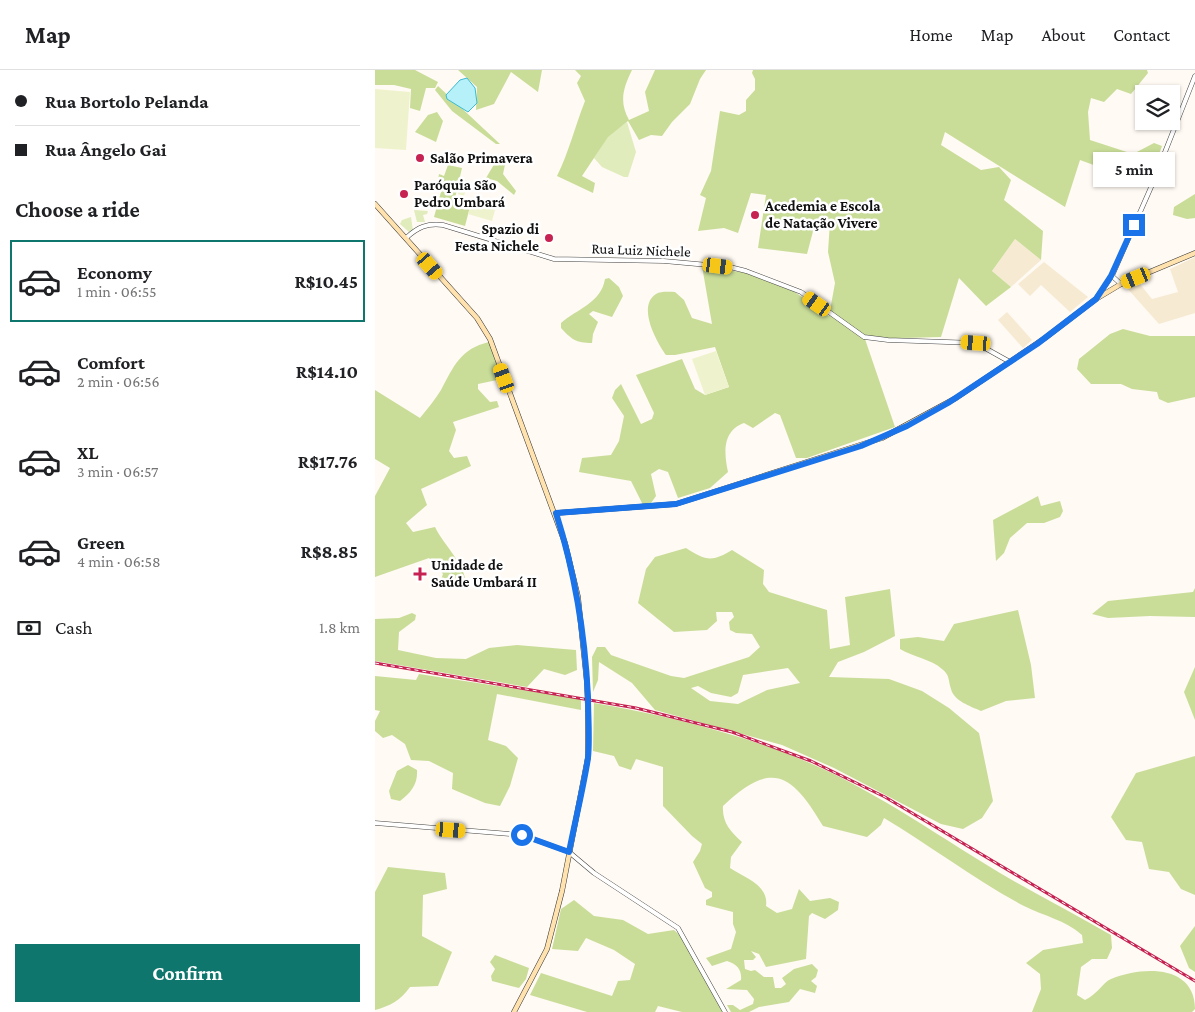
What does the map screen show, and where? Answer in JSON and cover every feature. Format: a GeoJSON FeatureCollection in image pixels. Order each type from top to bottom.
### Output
{"type":"FeatureCollection","features":[{"type":"Feature","properties":{"kind":"main road"},"geometry":{"type":"LineString","coordinates":[[375,204],[477,318],[490,339],[556,513],[565,542],[577,597],[587,683],[588,757],[569,852],[567,874],[547,949],[514,1012]]}},
{"type":"Feature","properties":{"kind":"main road"},"geometry":{"type":"LineString","coordinates":[[556,513],[676,504],[861,446],[932,413],[1010,362],[1096,299],[1121,284],[1195,253]]}},
{"type":"Feature","properties":{"kind":"street"},"geometry":{"type":"LineString","coordinates":[[1096,299],[1111,276],[1152,185],[1195,76]]}},
{"type":"Feature","properties":{"kind":"street","name":"Rua Luiz Nichele"},"geometry":{"type":"LineString","coordinates":[[407,238],[419,227],[443,224],[554,259],[664,261],[730,267],[746,271],[801,292],[865,336],[888,340],[976,343],[1010,362]]}},
{"type":"Feature","properties":{"kind":"street"},"geometry":{"type":"LineString","coordinates":[[1111,276],[1121,284]]}},
{"type":"Feature","properties":{"kind":"street"},"geometry":{"type":"LineString","coordinates":[[375,823],[522,835],[569,852],[595,872],[678,928],[725,1012]]}},
{"type":"Feature","properties":{"kind":"shaded area"},"geometry":{"type":"Polygon","coordinates":[[[1015,239],[1041,260],[1011,287],[992,271],[1015,239]]]}},
{"type":"Feature","properties":{"kind":"shaded area"},"geometry":{"type":"Polygon","coordinates":[[[1195,257],[1195,313],[1159,324],[1126,287],[1140,284],[1152,299],[1178,292],[1170,269],[1195,257]]]}},
{"type":"Feature","properties":{"kind":"shaded area"},"geometry":{"type":"Polygon","coordinates":[[[1044,262],[1088,297],[1070,312],[1041,285],[1030,296],[1018,284],[1044,262]]]}},
{"type":"Feature","properties":{"kind":"shaded area"},"geometry":{"type":"Polygon","coordinates":[[[1007,312],[1032,340],[1023,348],[998,320],[1007,312]]]}},
{"type":"Feature","properties":{"kind":"green space"},"geometry":{"type":"Polygon","coordinates":[[[375,70],[415,70],[438,82],[435,88],[426,88],[420,111],[410,108],[411,89],[394,85],[375,85],[375,70]]]}},
{"type":"Feature","properties":{"kind":"green space"},"geometry":{"type":"Polygon","coordinates":[[[458,70],[542,70],[538,92],[511,72],[494,104],[476,110],[477,87],[458,70]]]}},
{"type":"Feature","properties":{"kind":"green space"},"geometry":{"type":"Polygon","coordinates":[[[575,70],[632,70],[623,95],[624,107],[629,120],[649,111],[645,92],[655,70],[706,70],[700,79],[690,104],[672,122],[662,136],[651,135],[639,140],[628,121],[608,137],[582,176],[595,183],[593,193],[557,176],[585,101],[577,83],[581,76],[575,70]]]}},
{"type":"Feature","properties":{"kind":"green space"},"geometry":{"type":"Polygon","coordinates":[[[753,70],[1147,70],[1148,73],[1138,85],[1135,85],[1135,89],[1131,94],[1117,89],[1104,102],[1091,98],[1088,112],[1090,140],[1133,154],[1154,143],[1162,146],[1148,185],[1080,160],[1065,207],[945,132],[941,145],[981,170],[999,167],[1011,180],[1004,200],[1043,231],[1041,260],[1015,239],[992,271],[1011,287],[986,306],[959,278],[941,337],[865,339],[895,427],[807,458],[796,458],[780,415],[775,413],[753,428],[744,423],[732,431],[726,443],[728,472],[710,488],[678,498],[668,472],[659,469],[651,474],[656,496],[651,503],[643,505],[631,481],[579,472],[582,458],[611,455],[619,441],[624,416],[612,398],[615,390],[621,384],[641,424],[652,419],[654,413],[636,375],[682,359],[695,389],[705,395],[729,387],[715,347],[666,355],[650,324],[648,307],[651,299],[658,293],[675,292],[684,300],[692,318],[712,324],[702,266],[746,273],[792,290],[829,316],[835,283],[828,252],[830,222],[827,218],[816,220],[807,254],[758,248],[766,195],[751,193],[738,233],[724,228],[698,231],[706,198],[700,195],[711,171],[720,111],[739,115],[746,111],[746,100],[755,90],[755,79],[752,73],[753,70]]]}},
{"type":"Feature","properties":{"kind":"green space"},"geometry":{"type":"Polygon","coordinates":[[[438,86],[500,144],[496,144],[452,111],[435,90],[438,86]]]}},
{"type":"Feature","properties":{"kind":"green space"},"geometry":{"type":"Polygon","coordinates":[[[375,89],[410,92],[406,150],[375,148],[375,89]]]}},
{"type":"Feature","properties":{"kind":"green space"},"geometry":{"type":"Polygon","coordinates":[[[437,112],[443,121],[436,142],[415,132],[428,115],[437,112]]]}},
{"type":"Feature","properties":{"kind":"green space"},"geometry":{"type":"Polygon","coordinates":[[[627,122],[636,152],[628,177],[624,177],[602,167],[594,158],[608,136],[627,122]]]}},
{"type":"Feature","properties":{"kind":"green space"},"geometry":{"type":"Polygon","coordinates":[[[499,156],[506,160],[503,174],[516,191],[514,195],[497,181],[486,178],[499,156]]]}},
{"type":"Feature","properties":{"kind":"green space"},"geometry":{"type":"Polygon","coordinates":[[[448,165],[462,168],[455,198],[471,203],[465,226],[434,217],[441,192],[436,190],[439,174],[444,176],[448,165]]]}},
{"type":"Feature","properties":{"kind":"green space"},"geometry":{"type":"Polygon","coordinates":[[[461,179],[468,181],[464,196],[458,194],[461,179]]]}},
{"type":"Feature","properties":{"kind":"green space"},"geometry":{"type":"Polygon","coordinates":[[[1195,194],[1195,218],[1187,219],[1173,215],[1174,207],[1195,194]]]}},
{"type":"Feature","properties":{"kind":"green space"},"geometry":{"type":"Polygon","coordinates":[[[474,196],[490,202],[489,208],[495,210],[492,221],[468,214],[474,196]]]}},
{"type":"Feature","properties":{"kind":"green space"},"geometry":{"type":"Polygon","coordinates":[[[414,210],[428,211],[427,214],[423,215],[425,222],[417,222],[414,210]]]}},
{"type":"Feature","properties":{"kind":"green space"},"geometry":{"type":"Polygon","coordinates":[[[411,217],[413,231],[409,232],[400,224],[402,220],[411,217]]]}},
{"type":"Feature","properties":{"kind":"green space"},"geometry":{"type":"Polygon","coordinates":[[[609,278],[619,287],[623,296],[612,317],[593,311],[589,314],[598,322],[593,334],[592,343],[574,340],[561,328],[561,323],[594,300],[603,287],[605,279],[609,278]]]}},
{"type":"Feature","properties":{"kind":"green space"},"geometry":{"type":"Polygon","coordinates":[[[1123,329],[1150,336],[1195,336],[1195,397],[1168,403],[1159,399],[1157,392],[1132,389],[1121,384],[1091,384],[1077,369],[1079,359],[1110,334],[1123,329]]]}},
{"type":"Feature","properties":{"kind":"green space"},"geometry":{"type":"Polygon","coordinates":[[[489,342],[502,379],[478,384],[478,389],[490,402],[497,401],[499,407],[453,422],[456,430],[449,451],[454,458],[467,456],[471,466],[421,489],[427,505],[406,523],[413,532],[435,527],[459,563],[463,571],[466,587],[439,585],[443,574],[429,558],[375,577],[375,496],[390,468],[375,459],[375,390],[420,418],[439,394],[454,366],[464,354],[479,345],[489,342]]]}},
{"type":"Feature","properties":{"kind":"green space"},"geometry":{"type":"Polygon","coordinates":[[[716,351],[729,387],[705,395],[692,359],[716,351]]]}},
{"type":"Feature","properties":{"kind":"green space"},"geometry":{"type":"Polygon","coordinates":[[[1038,496],[1041,506],[1060,501],[1063,511],[1060,517],[1044,523],[1027,523],[1010,538],[1004,553],[996,561],[993,520],[1038,496]]]}},
{"type":"Feature","properties":{"kind":"green space"},"geometry":{"type":"Polygon","coordinates":[[[686,548],[704,558],[714,558],[732,550],[764,570],[763,584],[769,592],[827,610],[830,649],[850,645],[845,597],[890,589],[895,636],[864,652],[838,662],[829,677],[889,679],[922,691],[949,708],[979,733],[993,801],[982,818],[963,829],[941,824],[834,768],[782,745],[655,710],[632,683],[599,662],[598,680],[593,692],[592,657],[597,647],[605,647],[611,655],[671,676],[684,678],[749,657],[760,647],[752,634],[736,633],[730,630],[729,622],[734,617],[732,612],[716,612],[717,621],[707,630],[674,632],[638,603],[646,569],[655,557],[686,548]],[[788,668],[743,675],[738,693],[731,697],[711,693],[698,686],[691,688],[710,701],[738,704],[767,690],[800,683],[788,668]]]}},
{"type":"Feature","properties":{"kind":"green space"},"geometry":{"type":"Polygon","coordinates":[[[1195,588],[1195,617],[1150,616],[1108,618],[1092,614],[1108,601],[1193,592],[1195,588]]]}},
{"type":"Feature","properties":{"kind":"green space"},"geometry":{"type":"Polygon","coordinates":[[[1018,610],[1031,665],[1035,698],[1006,701],[981,711],[955,697],[945,671],[927,660],[900,649],[900,639],[918,637],[944,641],[954,624],[1018,610]]]}},
{"type":"Feature","properties":{"kind":"green space"},"geometry":{"type":"Polygon","coordinates":[[[412,613],[416,615],[415,620],[399,632],[398,650],[436,658],[466,659],[489,648],[517,645],[576,650],[577,670],[565,675],[544,669],[527,687],[375,661],[375,619],[399,618],[412,613]]]}},
{"type":"Feature","properties":{"kind":"green space"},"geometry":{"type":"Polygon","coordinates":[[[1195,667],[1195,720],[1184,692],[1195,667]]]}},
{"type":"Feature","properties":{"kind":"green space"},"geometry":{"type":"Polygon","coordinates":[[[419,674],[581,699],[581,710],[497,694],[488,740],[506,746],[518,758],[510,786],[500,806],[485,803],[452,789],[453,773],[429,761],[411,760],[405,744],[392,735],[383,738],[375,731],[375,721],[380,711],[375,710],[375,676],[416,680],[419,674]]]}},
{"type":"Feature","properties":{"kind":"green space"},"geometry":{"type":"Polygon","coordinates":[[[594,703],[701,726],[780,751],[832,773],[885,802],[986,865],[1111,935],[1112,948],[1107,959],[1092,959],[1081,967],[1077,995],[1085,1000],[1111,979],[1124,975],[1137,972],[1165,972],[1177,976],[1186,984],[1193,994],[1195,1009],[1192,1012],[1032,1012],[1041,989],[1040,974],[1026,963],[1043,950],[1083,943],[1082,935],[1061,922],[1006,896],[884,818],[881,825],[867,837],[823,826],[812,808],[791,784],[780,779],[768,778],[755,782],[740,791],[723,806],[724,817],[728,826],[742,842],[731,857],[730,868],[760,887],[766,899],[766,906],[777,913],[792,909],[799,889],[810,901],[830,898],[839,902],[838,910],[825,919],[812,913],[809,916],[806,959],[766,967],[759,954],[751,951],[756,957],[753,960],[744,960],[745,969],[755,970],[764,977],[773,977],[775,988],[781,988],[786,984],[782,978],[794,969],[812,964],[818,970],[816,977],[811,981],[817,986],[815,993],[800,989],[789,1002],[759,1007],[749,1012],[731,1012],[727,1005],[733,1005],[740,1010],[753,1004],[754,999],[747,990],[726,989],[741,980],[740,970],[734,964],[727,961],[712,966],[706,958],[731,949],[736,932],[733,924],[733,912],[706,905],[706,900],[712,897],[712,892],[705,888],[693,862],[702,844],[663,806],[663,767],[636,759],[631,770],[619,766],[614,756],[593,751],[594,703]]]}},
{"type":"Feature","properties":{"kind":"green space"},"geometry":{"type":"Polygon","coordinates":[[[1195,756],[1195,895],[1181,889],[1169,872],[1149,869],[1142,842],[1126,840],[1111,817],[1136,773],[1195,756]]]}},
{"type":"Feature","properties":{"kind":"green space"},"geometry":{"type":"Polygon","coordinates":[[[408,765],[417,770],[415,784],[400,801],[391,799],[389,791],[397,771],[408,765]]]}},
{"type":"Feature","properties":{"kind":"green space"},"geometry":{"type":"Polygon","coordinates":[[[388,867],[445,873],[447,889],[423,895],[422,936],[452,952],[438,986],[410,987],[395,1002],[375,1010],[375,892],[388,867]]]}},
{"type":"Feature","properties":{"kind":"green space"},"geometry":{"type":"Polygon","coordinates":[[[574,900],[594,916],[623,920],[648,934],[674,930],[683,938],[723,1012],[682,1012],[658,1006],[655,1012],[587,1012],[530,995],[541,973],[612,996],[618,981],[630,980],[635,964],[614,950],[586,938],[578,951],[552,949],[561,909],[574,900]]]}},
{"type":"Feature","properties":{"kind":"green space"},"geometry":{"type":"Polygon","coordinates":[[[1195,926],[1195,972],[1189,968],[1180,946],[1195,926]]]}},
{"type":"Feature","properties":{"kind":"green space"},"geometry":{"type":"Polygon","coordinates":[[[495,955],[529,968],[526,979],[519,988],[492,981],[491,976],[495,969],[490,962],[495,955]]]}},
{"type":"Feature","properties":{"kind":"water"},"geometry":{"type":"Polygon","coordinates":[[[467,78],[475,88],[477,103],[468,112],[447,99],[446,95],[460,80],[467,78]]]}},
{"type":"Feature","properties":{"kind":"water"},"geometry":{"type":"Polygon","coordinates":[[[825,217],[828,218],[828,228],[821,229],[818,228],[817,221],[818,218],[825,217]]]}},
{"type":"Feature","properties":{"kind":"railway"},"geometry":{"type":"LineString","coordinates":[[375,663],[636,708],[732,732],[811,761],[885,797],[1195,981]]}},
{"type":"Feature","properties":{"kind":"place","name":"Salão Primavera"},"geometry":{"type":"Point","coordinates":[420,158]}},
{"type":"Feature","properties":{"kind":"place","name":"Paróquia São Pedro Umbará"},"geometry":{"type":"Point","coordinates":[404,194]}},
{"type":"Feature","properties":{"kind":"place","name":"Acedemia e Escola de Natação Vivere"},"geometry":{"type":"Point","coordinates":[755,215]}},
{"type":"Feature","properties":{"kind":"place","name":"Spazio di Festa Nichele"},"geometry":{"type":"Point","coordinates":[549,238]}},
{"type":"Feature","properties":{"kind":"place","name":"Unidade de Saúde Umbará II"},"geometry":{"type":"Point","coordinates":[420,574]}},
{"type":"Feature","properties":{"kind":"route"},"geometry":{"type":"LineString","coordinates":[[522,835],[569,852],[588,757],[587,683],[583,638],[577,597],[565,542],[556,513],[676,504],[861,446],[907,426],[948,403],[1037,344],[1096,299],[1111,276],[1134,225]]}}]}
